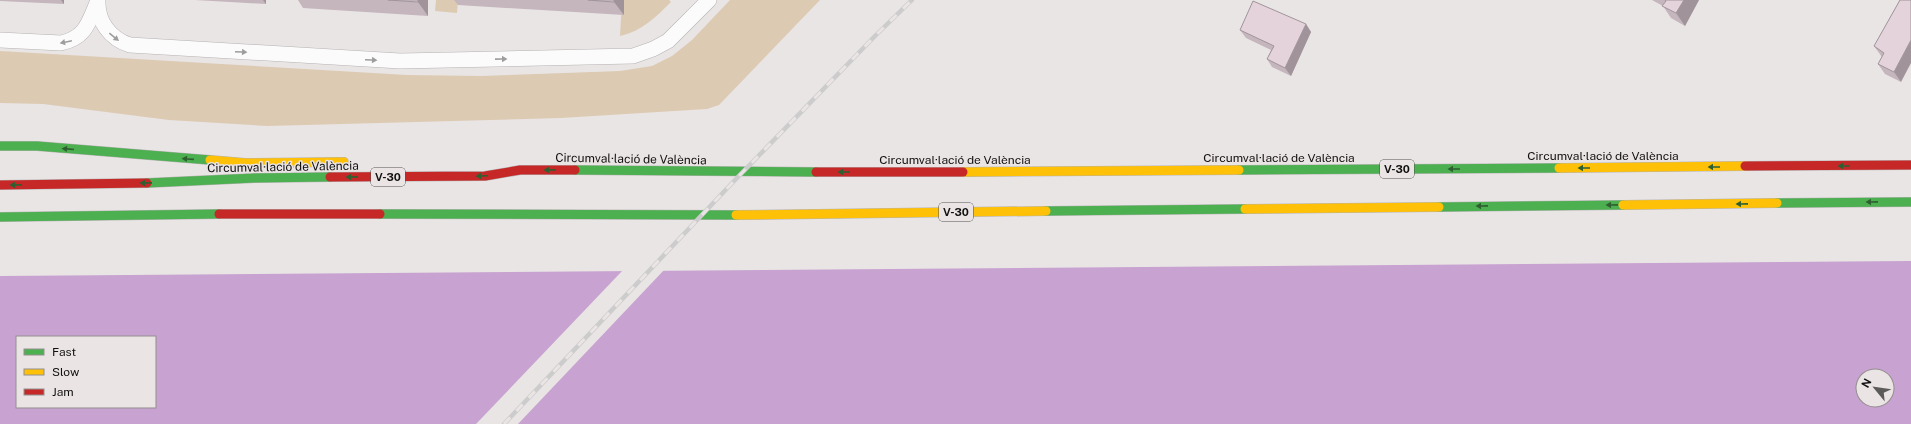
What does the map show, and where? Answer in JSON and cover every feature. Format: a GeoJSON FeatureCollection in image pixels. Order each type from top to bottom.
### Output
{"type":"FeatureCollection","features":[{"type":"Feature","properties":{"kind":"highway"},"geometry":{"type":"LineString","coordinates":[[0,146],[37,146],[245,163],[357,162]]}},
{"type":"Feature","properties":{"kind":"highway"},"geometry":{"type":"LineString","coordinates":[[499,165],[520,170]]}},
{"type":"Feature","properties":{"kind":"highway","name":"Circumval·lació de València"},"geometry":{"type":"LineString","coordinates":[[0,185],[174,183],[255,178],[485,176],[520,170],[636,169],[701,172],[1039,172],[1911,165]]}},
{"type":"Feature","properties":{"kind":"highway","name":"V-30"},"geometry":{"type":"LineString","coordinates":[[0,217],[246,214],[707,215],[1911,202]]}},
{"type":"Feature","properties":{"kind":"street"},"geometry":{"type":"LineString","coordinates":[[98,2],[102,24],[111,36],[122,43],[130,45],[400,61],[633,56],[653,49],[668,41],[709,0]]}},
{"type":"Feature","properties":{"kind":"street"},"geometry":{"type":"LineString","coordinates":[[0,40],[61,43],[78,38],[86,28],[98,2]]}},
{"type":"Feature","properties":{"kind":"shaded area"},"geometry":{"type":"Polygon","coordinates":[[[436,0],[458,0],[457,13],[435,11],[436,0]]]}},
{"type":"Feature","properties":{"kind":"shaded area"},"geometry":{"type":"Polygon","coordinates":[[[622,0],[669,0],[671,2],[642,27],[620,36],[622,0]]]}},
{"type":"Feature","properties":{"kind":"shaded area"},"geometry":{"type":"Polygon","coordinates":[[[730,0],[820,0],[719,105],[707,109],[561,118],[267,126],[169,120],[43,104],[0,103],[0,51],[407,75],[481,76],[620,71],[652,66],[672,56],[692,40],[730,0]]]}},
{"type":"Feature","properties":{"kind":"shaded area"},"geometry":{"type":"Polygon","coordinates":[[[1911,261],[1911,424],[0,424],[0,276],[1911,261]]]}},
{"type":"Feature","properties":{"kind":"pier"},"geometry":{"type":"Polygon","coordinates":[[[624,269],[665,269],[518,424],[476,424],[624,269]]]}},
{"type":"Feature","properties":{"kind":"building"},"geometry":{"type":"Polygon","coordinates":[[[388,0],[418,0],[418,2],[388,0]]]}},
{"type":"Feature","properties":{"kind":"building"},"geometry":{"type":"Polygon","coordinates":[[[588,0],[614,0],[614,2],[588,0]]]}},
{"type":"Feature","properties":{"kind":"building"},"geometry":{"type":"Polygon","coordinates":[[[1665,0],[1684,0],[1676,13],[1662,6],[1666,1],[1665,0]]]}},
{"type":"Feature","properties":{"kind":"building"},"geometry":{"type":"Polygon","coordinates":[[[1900,0],[1911,0],[1911,40],[1894,72],[1878,64],[1884,53],[1874,46],[1900,0]]]}},
{"type":"Feature","properties":{"kind":"building"},"geometry":{"type":"Polygon","coordinates":[[[1253,1],[1306,24],[1285,68],[1267,59],[1274,46],[1240,30],[1253,1]]]}},
{"type":"Feature","properties":{"kind":"railway"},"geometry":{"type":"LineString","coordinates":[[504,424],[735,180],[912,0]]}},
{"type":"Feature","properties":{"kind":"traffic: fast"},"geometry":{"type":"LineString","coordinates":[[0,146],[37,146],[210,160]]}},
{"type":"Feature","properties":{"kind":"traffic: fast"},"geometry":{"type":"LineString","coordinates":[[1239,170],[1559,168]]}},
{"type":"Feature","properties":{"kind":"traffic: fast"},"geometry":{"type":"LineString","coordinates":[[575,170],[816,172]]}},
{"type":"Feature","properties":{"kind":"traffic: fast"},"geometry":{"type":"LineString","coordinates":[[147,183],[255,178],[330,177]]}},
{"type":"Feature","properties":{"kind":"traffic: fast"},"geometry":{"type":"LineString","coordinates":[[1777,203],[1911,202]]}},
{"type":"Feature","properties":{"kind":"traffic: fast"},"geometry":{"type":"LineString","coordinates":[[1439,207],[1623,205]]}},
{"type":"Feature","properties":{"kind":"traffic: fast"},"geometry":{"type":"LineString","coordinates":[[1046,211],[1245,209]]}},
{"type":"Feature","properties":{"kind":"traffic: fast"},"geometry":{"type":"LineString","coordinates":[[0,217],[219,214]]}},
{"type":"Feature","properties":{"kind":"traffic: fast"},"geometry":{"type":"LineString","coordinates":[[380,214],[736,215]]}},
{"type":"Feature","properties":{"kind":"traffic: slow"},"geometry":{"type":"LineString","coordinates":[[210,160],[245,163],[344,162]]}},
{"type":"Feature","properties":{"kind":"traffic: slow"},"geometry":{"type":"LineString","coordinates":[[1559,168],[1745,166]]}},
{"type":"Feature","properties":{"kind":"traffic: slow"},"geometry":{"type":"LineString","coordinates":[[963,172],[1239,170]]}},
{"type":"Feature","properties":{"kind":"traffic: slow"},"geometry":{"type":"LineString","coordinates":[[1623,205],[1777,203]]}},
{"type":"Feature","properties":{"kind":"traffic: slow"},"geometry":{"type":"LineString","coordinates":[[1245,209],[1439,207]]}},
{"type":"Feature","properties":{"kind":"traffic: slow"},"geometry":{"type":"LineString","coordinates":[[736,215],[1046,211]]}},
{"type":"Feature","properties":{"kind":"traffic: jam"},"geometry":{"type":"LineString","coordinates":[[1745,166],[1911,165]]}},
{"type":"Feature","properties":{"kind":"traffic: jam"},"geometry":{"type":"LineString","coordinates":[[330,177],[485,176],[520,170],[575,170]]}},
{"type":"Feature","properties":{"kind":"traffic: jam"},"geometry":{"type":"LineString","coordinates":[[816,172],[963,172]]}},
{"type":"Feature","properties":{"kind":"traffic: jam"},"geometry":{"type":"LineString","coordinates":[[0,185],[147,183]]}},
{"type":"Feature","properties":{"kind":"traffic: jam"},"geometry":{"type":"LineString","coordinates":[[219,214],[380,214]]}}]}
